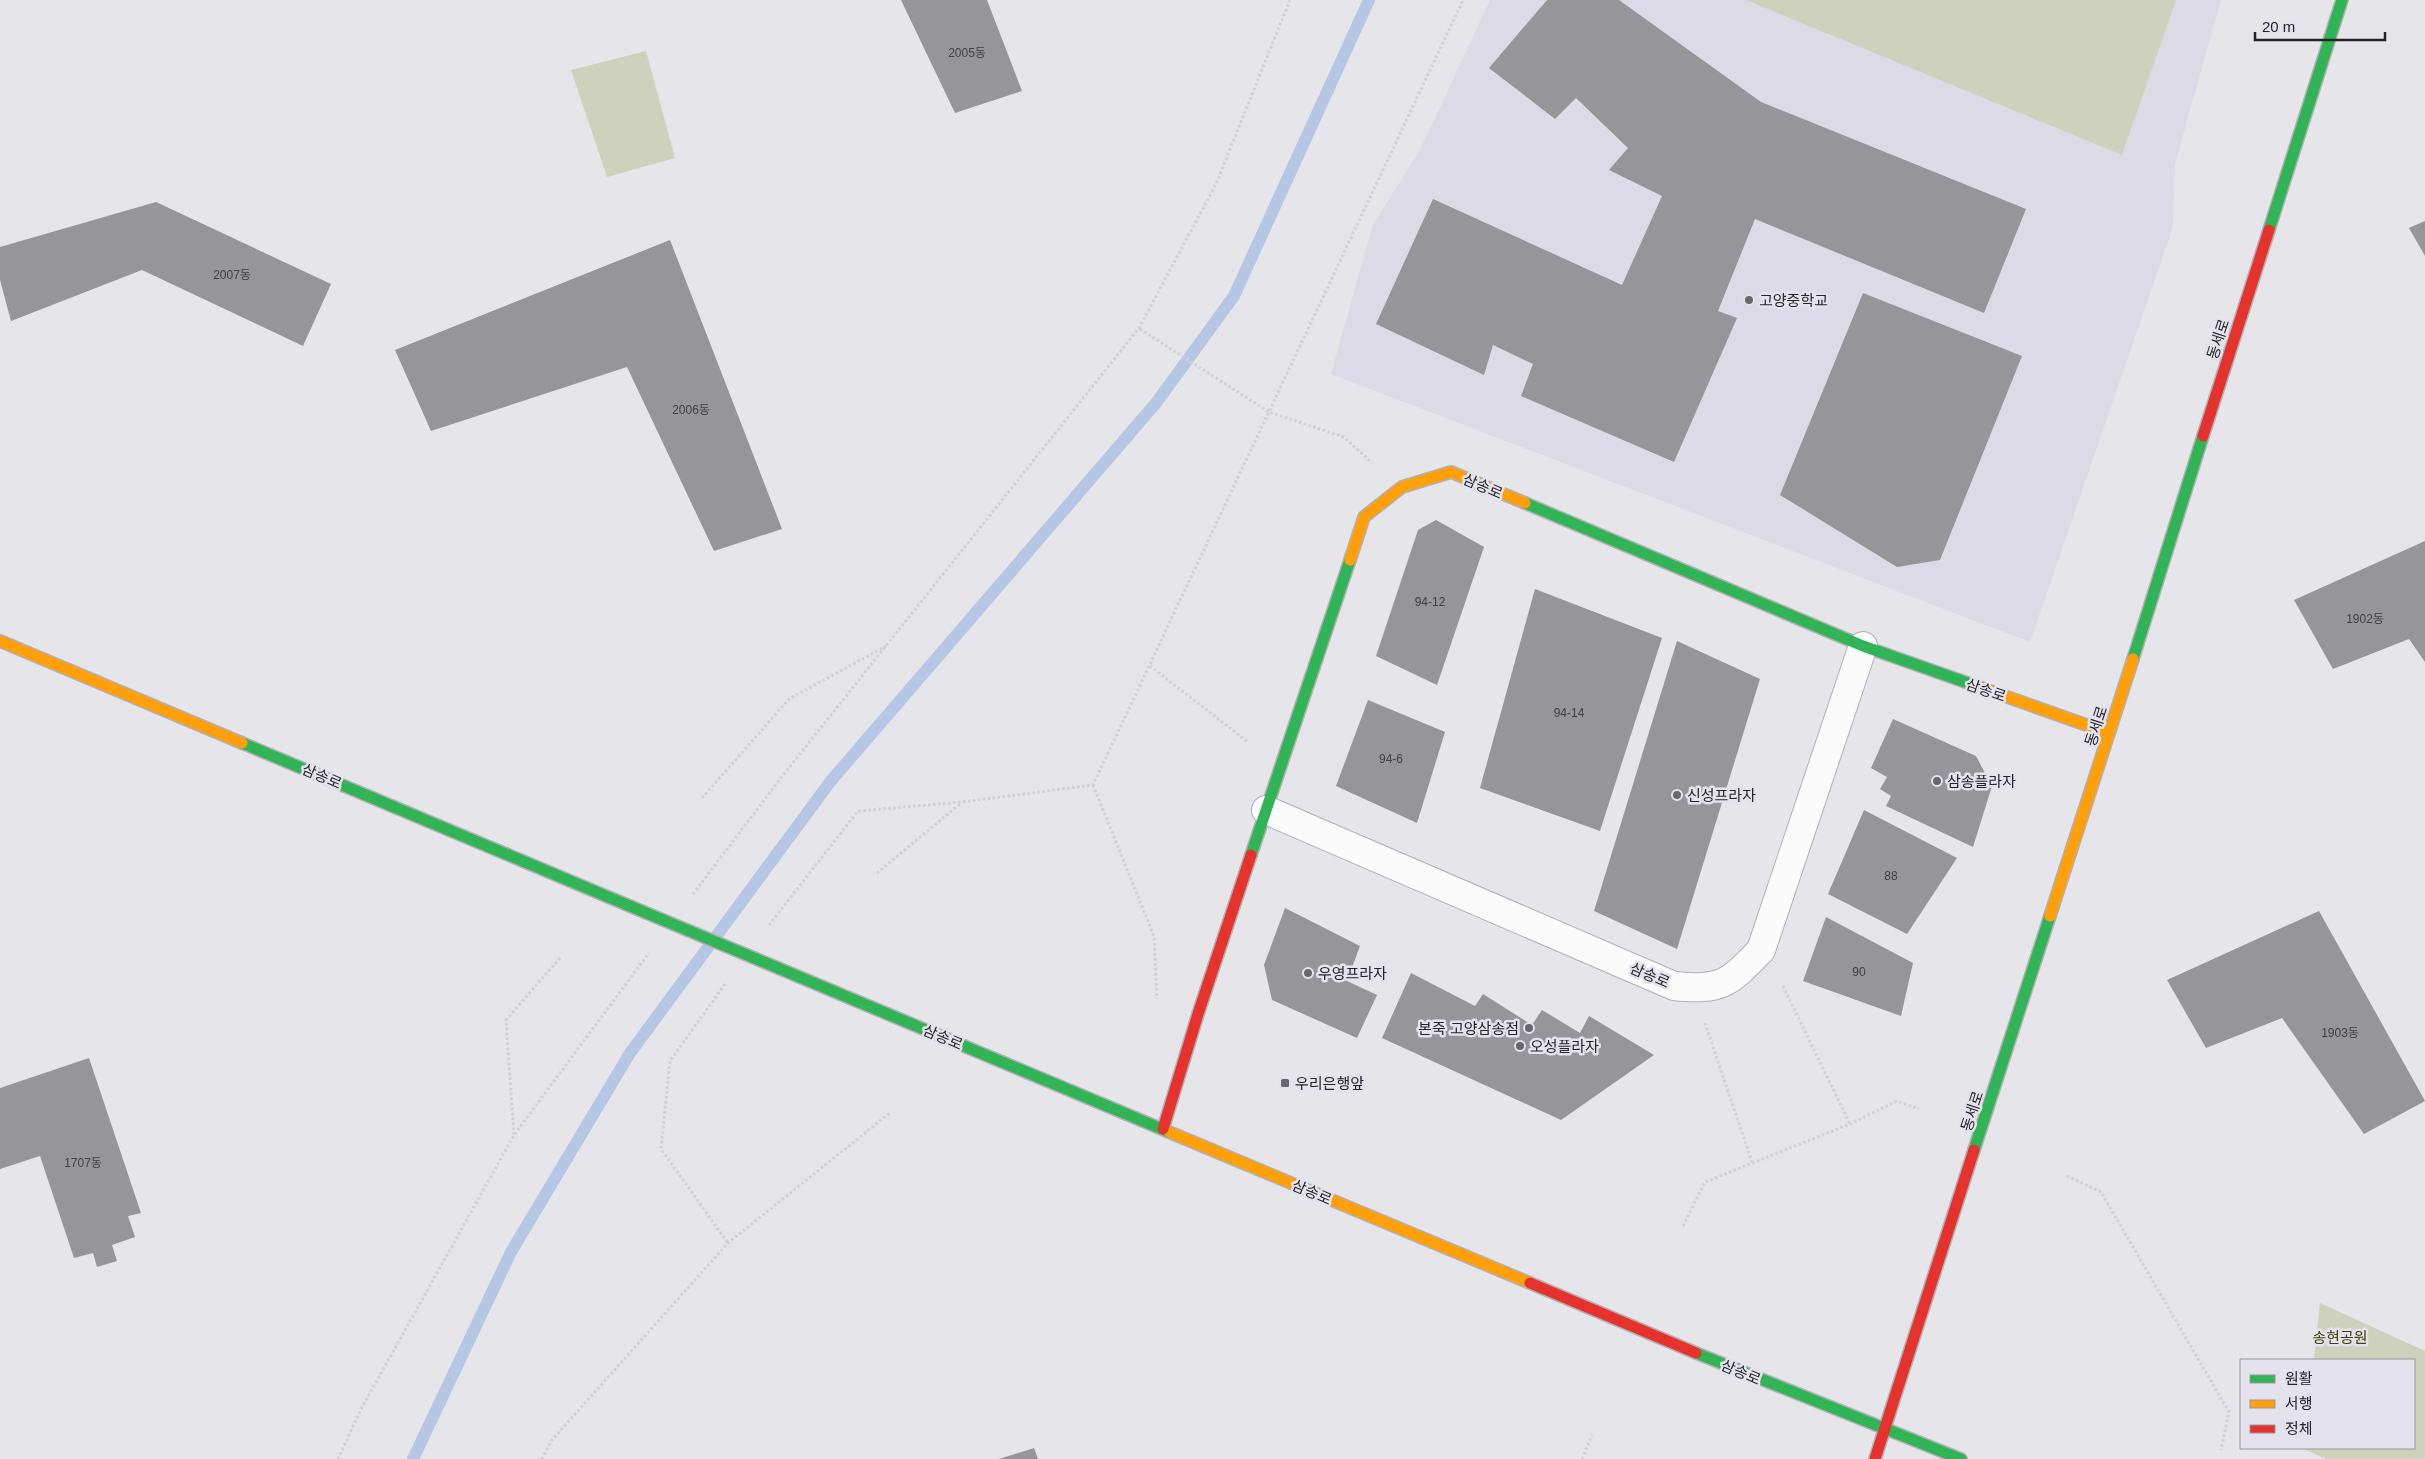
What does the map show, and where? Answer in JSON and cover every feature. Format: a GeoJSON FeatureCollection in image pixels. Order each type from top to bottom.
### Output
{"type":"FeatureCollection","features":[{"type":"Feature","properties":{"kind":"main road","name":"동세로"},"geometry":{"type":"LineString","coordinates":[[1875,1459],[2110,732],[2342,0]]}},
{"type":"Feature","properties":{"kind":"main road","name":"삼송로"},"geometry":{"type":"LineString","coordinates":[[1163,1130],[1198,1014],[1364,517],[1402,487],[1450,472],[1864,646],[2110,732]]}},
{"type":"Feature","properties":{"kind":"main road","name":"삼송로"},"geometry":{"type":"LineString","coordinates":[[0,641],[1756,1378],[1961,1459]]}},
{"type":"Feature","properties":{"kind":"street","name":"삼송로"},"geometry":{"type":"LineString","coordinates":[[1266,810],[1674,986],[1695,988],[1720,986],[1742,970],[1761,950],[1864,646]]}},
{"type":"Feature","properties":{"kind":"path"},"geometry":{"type":"LineString","coordinates":[[692,896],[780,779],[890,644],[1140,328],[1216,184],[1290,0]]}},
{"type":"Feature","properties":{"kind":"path"},"geometry":{"type":"LineString","coordinates":[[1157,998],[1154,936],[1093,784],[1463,0]]}},
{"type":"Feature","properties":{"kind":"path"},"geometry":{"type":"LineString","coordinates":[[1140,328],[1269,412],[1344,437],[1372,463]]}},
{"type":"Feature","properties":{"kind":"path"},"geometry":{"type":"LineString","coordinates":[[702,798],[789,699],[890,644]]}},
{"type":"Feature","properties":{"kind":"path"},"geometry":{"type":"LineString","coordinates":[[1149,666],[1248,742]]}},
{"type":"Feature","properties":{"kind":"path"},"geometry":{"type":"LineString","coordinates":[[764,931],[858,811],[962,802],[1093,784]]}},
{"type":"Feature","properties":{"kind":"path"},"geometry":{"type":"LineString","coordinates":[[877,873],[962,802]]}},
{"type":"Feature","properties":{"kind":"path"},"geometry":{"type":"LineString","coordinates":[[338,1459],[361,1408],[514,1135],[651,950]]}},
{"type":"Feature","properties":{"kind":"path"},"geometry":{"type":"LineString","coordinates":[[514,1135],[506,1020],[561,957]]}},
{"type":"Feature","properties":{"kind":"path"},"geometry":{"type":"LineString","coordinates":[[728,1243],[661,1149],[670,1061],[729,979]]}},
{"type":"Feature","properties":{"kind":"path"},"geometry":{"type":"LineString","coordinates":[[1783,986],[1850,1124]]}},
{"type":"Feature","properties":{"kind":"path"},"geometry":{"type":"LineString","coordinates":[[1704,1022],[1752,1162]]}},
{"type":"Feature","properties":{"kind":"path"},"geometry":{"type":"LineString","coordinates":[[1684,1226],[1705,1182],[1850,1124],[1897,1101],[1918,1109]]}},
{"type":"Feature","properties":{"kind":"path"},"geometry":{"type":"LineString","coordinates":[[542,1459],[551,1441],[728,1243],[891,1112]]}},
{"type":"Feature","properties":{"kind":"path"},"geometry":{"type":"LineString","coordinates":[[2067,1176],[2101,1192],[2229,1412],[2221,1450]]}},
{"type":"Feature","properties":{"kind":"path"},"geometry":{"type":"LineString","coordinates":[[1582,1459],[1592,1435]]}},
{"type":"Feature","properties":{"kind":"shaded area","name":"고양중학교"},"geometry":{"type":"Polygon","coordinates":[[[1490,0],[2221,0],[2175,164],[2173,227],[2030,642],[1331,374],[1373,224],[1419,152],[1490,0]]]}},
{"type":"Feature","properties":{"kind":"green space"},"geometry":{"type":"Polygon","coordinates":[[[1746,0],[2176,0],[2122,155],[1746,0]]]}},
{"type":"Feature","properties":{"kind":"green space"},"geometry":{"type":"Polygon","coordinates":[[[646,51],[675,158],[607,177],[571,70],[646,51]]]}},
{"type":"Feature","properties":{"kind":"green space","name":"송현공원"},"geometry":{"type":"Polygon","coordinates":[[[2320,1303],[2425,1351],[2425,1459],[2326,1459],[2304,1449],[2415,1449],[2415,1359],[2314,1359],[2320,1303]]]}},
{"type":"Feature","properties":{"kind":"building"},"geometry":{"type":"Polygon","coordinates":[[[901,0],[987,0],[1022,91],[955,113],[901,0]]]}},
{"type":"Feature","properties":{"kind":"building"},"geometry":{"type":"Polygon","coordinates":[[[1547,0],[1619,0],[1761,102],[2026,209],[1984,313],[1755,219],[1718,311],[1737,318],[1674,462],[1521,396],[1533,364],[1493,345],[1484,375],[1376,324],[1433,199],[1622,285],[1662,196],[1609,170],[1628,148],[1576,98],[1555,119],[1489,68],[1547,0]]]}},
{"type":"Feature","properties":{"kind":"building"},"geometry":{"type":"Polygon","coordinates":[[[156,202],[331,284],[303,346],[142,270],[11,321],[0,280],[0,247],[156,202]]]}},
{"type":"Feature","properties":{"kind":"building"},"geometry":{"type":"Polygon","coordinates":[[[2425,221],[2425,256],[2409,228],[2425,221]]]}},
{"type":"Feature","properties":{"kind":"building"},"geometry":{"type":"Polygon","coordinates":[[[670,240],[782,529],[714,551],[627,367],[431,431],[395,350],[670,240]]]}},
{"type":"Feature","properties":{"kind":"building"},"geometry":{"type":"Polygon","coordinates":[[[1863,293],[2022,356],[1940,560],[1897,567],[1780,495],[1863,293]]]}},
{"type":"Feature","properties":{"kind":"building"},"geometry":{"type":"Polygon","coordinates":[[[1436,520],[1484,547],[1437,685],[1376,656],[1418,530],[1436,520]]]}},
{"type":"Feature","properties":{"kind":"building"},"geometry":{"type":"Polygon","coordinates":[[[2425,541],[2425,662],[2409,639],[2333,669],[2294,600],[2425,541]]]}},
{"type":"Feature","properties":{"kind":"building"},"geometry":{"type":"Polygon","coordinates":[[[1535,589],[1662,638],[1600,831],[1480,788],[1535,589]]]}},
{"type":"Feature","properties":{"kind":"building","name":"신성프라자"},"geometry":{"type":"Polygon","coordinates":[[[1677,641],[1760,679],[1677,949],[1594,911],[1677,641]]]}},
{"type":"Feature","properties":{"kind":"building"},"geometry":{"type":"Polygon","coordinates":[[[1368,700],[1445,732],[1417,823],[1336,786],[1368,700]]]}},
{"type":"Feature","properties":{"kind":"building","name":"삼송플라자"},"geometry":{"type":"Polygon","coordinates":[[[1893,719],[1976,756],[1992,786],[1973,847],[1886,806],[1891,796],[1880,789],[1887,777],[1871,768],[1893,719]]]}},
{"type":"Feature","properties":{"kind":"building"},"geometry":{"type":"Polygon","coordinates":[[[1864,810],[1957,858],[1907,934],[1828,894],[1864,810]]]}},
{"type":"Feature","properties":{"kind":"building","name":"우영프라자"},"geometry":{"type":"Polygon","coordinates":[[[1285,908],[1360,946],[1347,981],[1377,995],[1357,1038],[1272,1000],[1264,965],[1285,908]]]}},
{"type":"Feature","properties":{"kind":"building"},"geometry":{"type":"Polygon","coordinates":[[[2319,911],[2425,1101],[2364,1134],[2282,1018],[2206,1048],[2167,980],[2319,911]]]}},
{"type":"Feature","properties":{"kind":"building"},"geometry":{"type":"Polygon","coordinates":[[[1826,917],[1913,963],[1901,1016],[1803,981],[1826,917]]]}},
{"type":"Feature","properties":{"kind":"building","name":"오성플라자"},"geometry":{"type":"Polygon","coordinates":[[[1411,973],[1475,1006],[1483,994],[1532,1025],[1542,1010],[1580,1033],[1589,1016],[1654,1055],[1561,1120],[1382,1038],[1411,973]]]}},
{"type":"Feature","properties":{"kind":"building"},"geometry":{"type":"Polygon","coordinates":[[[89,1058],[141,1213],[128,1216],[135,1237],[112,1245],[117,1261],[97,1267],[93,1253],[74,1258],[40,1156],[0,1169],[0,1088],[89,1058]]]}},
{"type":"Feature","properties":{"kind":"building"},"geometry":{"type":"Polygon","coordinates":[[[1034,1448],[1038,1459],[999,1459],[1034,1448]]]}},
{"type":"Feature","properties":{"kind":"waterway"},"geometry":{"type":"LineString","coordinates":[[413,1459],[511,1252],[630,1053],[830,782],[1156,403],[1234,296],[1369,0]]}},
{"type":"Feature","properties":{"kind":"traffic: fast"},"geometry":{"type":"LineString","coordinates":[[2269,230],[2342,0]]}},
{"type":"Feature","properties":{"kind":"traffic: fast"},"geometry":{"type":"LineString","coordinates":[[2133,659],[2203,436]]}},
{"type":"Feature","properties":{"kind":"traffic: fast"},"geometry":{"type":"LineString","coordinates":[[1525,503],[1863,646],[1982,688]]}},
{"type":"Feature","properties":{"kind":"traffic: fast"},"geometry":{"type":"LineString","coordinates":[[1251,855],[1350,560]]}},
{"type":"Feature","properties":{"kind":"traffic: fast"},"geometry":{"type":"LineString","coordinates":[[242,743],[644,912]]}},
{"type":"Feature","properties":{"kind":"traffic: fast"},"geometry":{"type":"LineString","coordinates":[[644,912],[778,968]]}},
{"type":"Feature","properties":{"kind":"traffic: fast"},"geometry":{"type":"LineString","coordinates":[[1974,1150],[2050,916]]}},
{"type":"Feature","properties":{"kind":"traffic: fast"},"geometry":{"type":"LineString","coordinates":[[778,968],[1169,1132]]}},
{"type":"Feature","properties":{"kind":"traffic: fast"},"geometry":{"type":"LineString","coordinates":[[1696,1353],[1961,1459]]}},
{"type":"Feature","properties":{"kind":"traffic: slow"},"geometry":{"type":"LineString","coordinates":[[1350,560],[1364,517],[1402,487],[1451,472],[1525,503]]}},
{"type":"Feature","properties":{"kind":"traffic: slow"},"geometry":{"type":"LineString","coordinates":[[0,641],[242,743]]}},
{"type":"Feature","properties":{"kind":"traffic: slow"},"geometry":{"type":"LineString","coordinates":[[2050,916],[2133,659]]}},
{"type":"Feature","properties":{"kind":"traffic: slow"},"geometry":{"type":"LineString","coordinates":[[1982,688],[2109,733]]}},
{"type":"Feature","properties":{"kind":"traffic: slow"},"geometry":{"type":"LineString","coordinates":[[1169,1132],[1530,1283]]}},
{"type":"Feature","properties":{"kind":"traffic: jam"},"geometry":{"type":"LineString","coordinates":[[2203,436],[2269,230]]}},
{"type":"Feature","properties":{"kind":"traffic: jam"},"geometry":{"type":"LineString","coordinates":[[1163,1129],[1198,1014],[1251,855]]}},
{"type":"Feature","properties":{"kind":"traffic: jam"},"geometry":{"type":"LineString","coordinates":[[1875,1459],[1974,1150]]}},
{"type":"Feature","properties":{"kind":"traffic: jam"},"geometry":{"type":"LineString","coordinates":[[1530,1283],[1696,1353]]}},
{"type":"Feature","properties":{"kind":"place","name":"고양중학교"},"geometry":{"type":"Point","coordinates":[1749,300]}},
{"type":"Feature","properties":{"kind":"place","name":"삼송플라자"},"geometry":{"type":"Point","coordinates":[1937,781]}},
{"type":"Feature","properties":{"kind":"place","name":"신성프라자"},"geometry":{"type":"Point","coordinates":[1677,795]}},
{"type":"Feature","properties":{"kind":"place","name":"우영프라자"},"geometry":{"type":"Point","coordinates":[1308,973]}},
{"type":"Feature","properties":{"kind":"place","name":"본죽 고양삼송점"},"geometry":{"type":"Point","coordinates":[1529,1028]}},
{"type":"Feature","properties":{"kind":"place","name":"오성플라자"},"geometry":{"type":"Point","coordinates":[1520,1046]}},
{"type":"Feature","properties":{"kind":"place","name":"우리은행앞"},"geometry":{"type":"Point","coordinates":[1285,1083]}}]}
